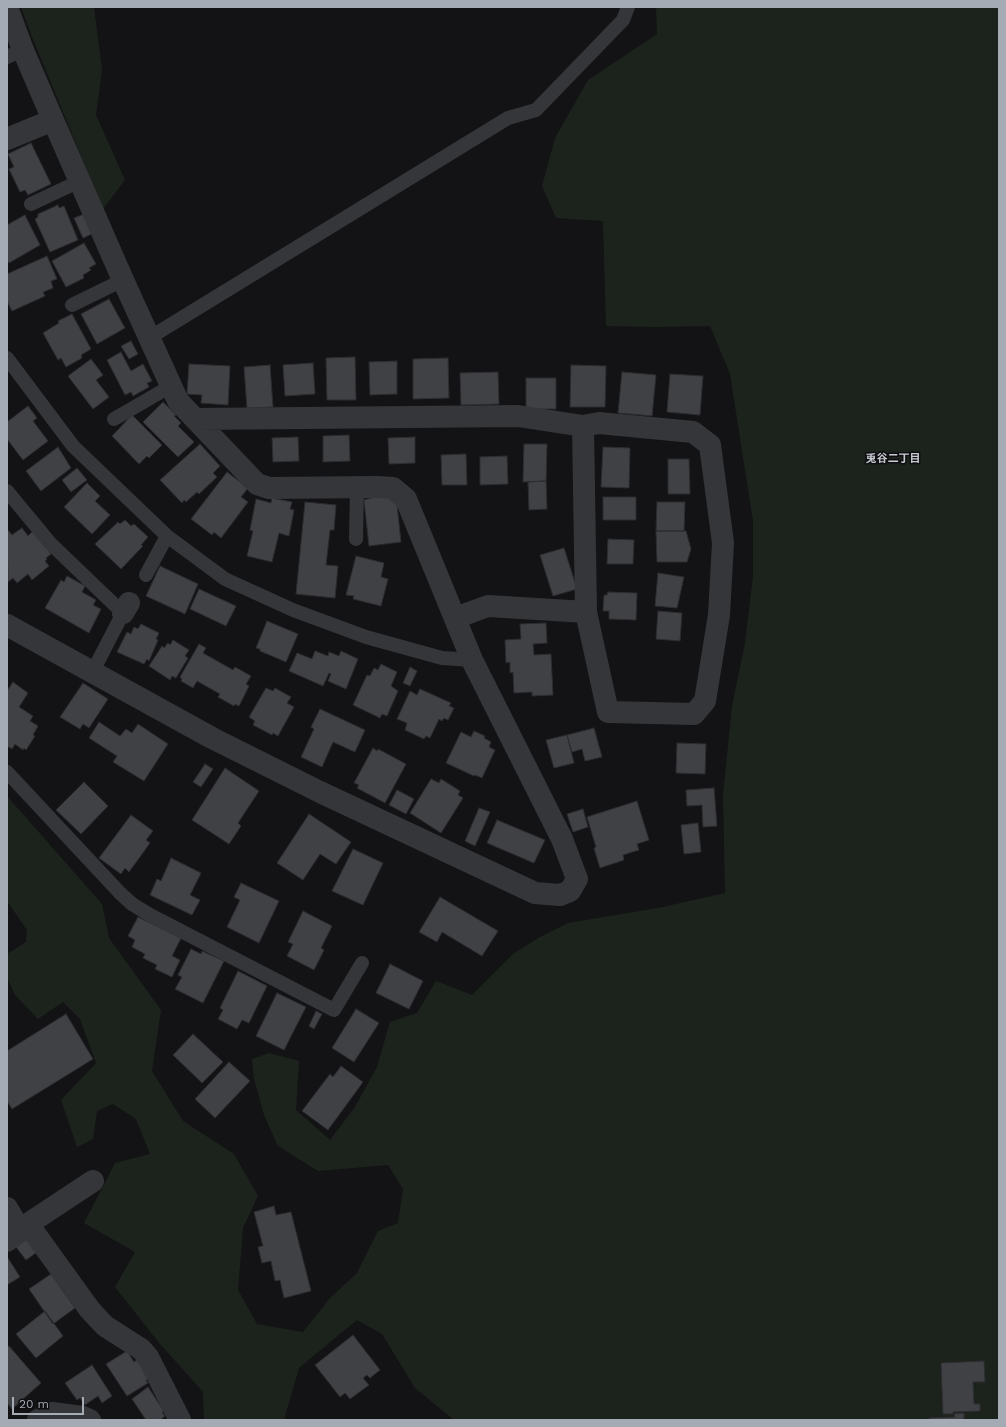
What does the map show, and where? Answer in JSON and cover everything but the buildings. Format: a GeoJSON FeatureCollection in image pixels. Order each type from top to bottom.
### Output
{"type":"FeatureCollection","features":[{"type":"Feature","properties":{"kind":"street"},"geometry":{"type":"LineString","coordinates":[[7,7],[15,54],[53,120],[170,386],[178,401],[257,484],[269,488],[393,488],[406,499],[472,660],[562,839],[577,878],[570,891],[560,895],[535,893],[320,792],[212,738],[93,671],[7,625]]}},
{"type":"Feature","properties":{"kind":"street"},"geometry":{"type":"LineString","coordinates":[[7,139],[53,120]]}},
{"type":"Feature","properties":{"kind":"street"},"geometry":{"type":"LineString","coordinates":[[195,419],[518,416],[583,426],[599,423],[693,432],[710,445],[723,543],[719,615],[705,701],[694,714],[608,712],[586,612],[583,426]]}},
{"type":"Feature","properties":{"kind":"street"},"geometry":{"type":"LineString","coordinates":[[455,618],[488,606],[586,612]]}},
{"type":"Feature","properties":{"kind":"street"},"geometry":{"type":"LineString","coordinates":[[18,1231],[93,1181]]}},
{"type":"Feature","properties":{"kind":"street"},"geometry":{"type":"LineString","coordinates":[[7,1208],[18,1231],[105,1326],[141,1349],[148,1357],[180,1420]]}},
{"type":"Feature","properties":{"kind":"street"},"geometry":{"type":"LineString","coordinates":[[38,1420],[52,1413],[86,1419]]}},
{"type":"Feature","properties":{"kind":"lane"},"geometry":{"type":"LineString","coordinates":[[149,338],[508,118],[536,110],[623,20],[628,7]]}},
{"type":"Feature","properties":{"kind":"lane"},"geometry":{"type":"LineString","coordinates":[[31,204],[80,181]]}},
{"type":"Feature","properties":{"kind":"lane"},"geometry":{"type":"LineString","coordinates":[[72,305],[123,280]]}},
{"type":"Feature","properties":{"kind":"lane"},"geometry":{"type":"LineString","coordinates":[[7,358],[73,446],[167,536],[224,579],[292,610],[366,637],[442,658],[472,660]]}},
{"type":"Feature","properties":{"kind":"lane"},"geometry":{"type":"LineString","coordinates":[[114,419],[170,386]]}},
{"type":"Feature","properties":{"kind":"lane"},"geometry":{"type":"LineString","coordinates":[[356,539],[358,488]]}},
{"type":"Feature","properties":{"kind":"lane"},"geometry":{"type":"LineString","coordinates":[[7,492],[50,543],[126,608],[93,671]]}},
{"type":"Feature","properties":{"kind":"lane"},"geometry":{"type":"LineString","coordinates":[[146,575],[167,536]]}},
{"type":"Feature","properties":{"kind":"lane"},"geometry":{"type":"LineString","coordinates":[[7,772],[120,893],[132,904],[150,915],[334,1010],[362,963]]}},
{"type":"Feature","properties":{"kind":"shaded area"},"geometry":{"type":"Polygon","coordinates":[[[21,7],[94,7],[102,70],[96,115],[125,180],[103,209],[32,37],[21,7]]]}},
{"type":"Feature","properties":{"kind":"shaded area"},"geometry":{"type":"Polygon","coordinates":[[[656,7],[999,7],[999,1420],[454,1420],[415,1388],[382,1334],[357,1320],[299,1368],[284,1420],[204,1420],[203,1392],[160,1344],[115,1287],[135,1252],[84,1223],[115,1163],[150,1154],[136,1119],[113,1104],[97,1111],[93,1139],[77,1147],[61,1100],[96,1063],[80,1019],[63,1002],[38,1019],[15,995],[7,978],[7,954],[26,942],[27,930],[7,901],[7,796],[102,904],[109,938],[161,1010],[152,1071],[183,1121],[234,1154],[258,1196],[243,1228],[238,1290],[257,1324],[303,1332],[330,1298],[357,1273],[378,1231],[398,1223],[403,1189],[388,1165],[318,1171],[278,1146],[264,1115],[254,1079],[252,1059],[269,1053],[299,1061],[296,1110],[330,1140],[355,1107],[377,1067],[390,1022],[417,1013],[436,981],[472,995],[513,954],[540,937],[568,923],[658,908],[725,893],[723,795],[732,706],[745,643],[753,576],[753,521],[730,374],[710,326],[606,326],[603,221],[556,218],[542,186],[555,138],[588,80],[657,34],[656,7]]]}},
{"type":"Feature","properties":{"kind":"district","name":"兎谷二丁目"},"geometry":{"type":"Point","coordinates":[893,459]}}]}
